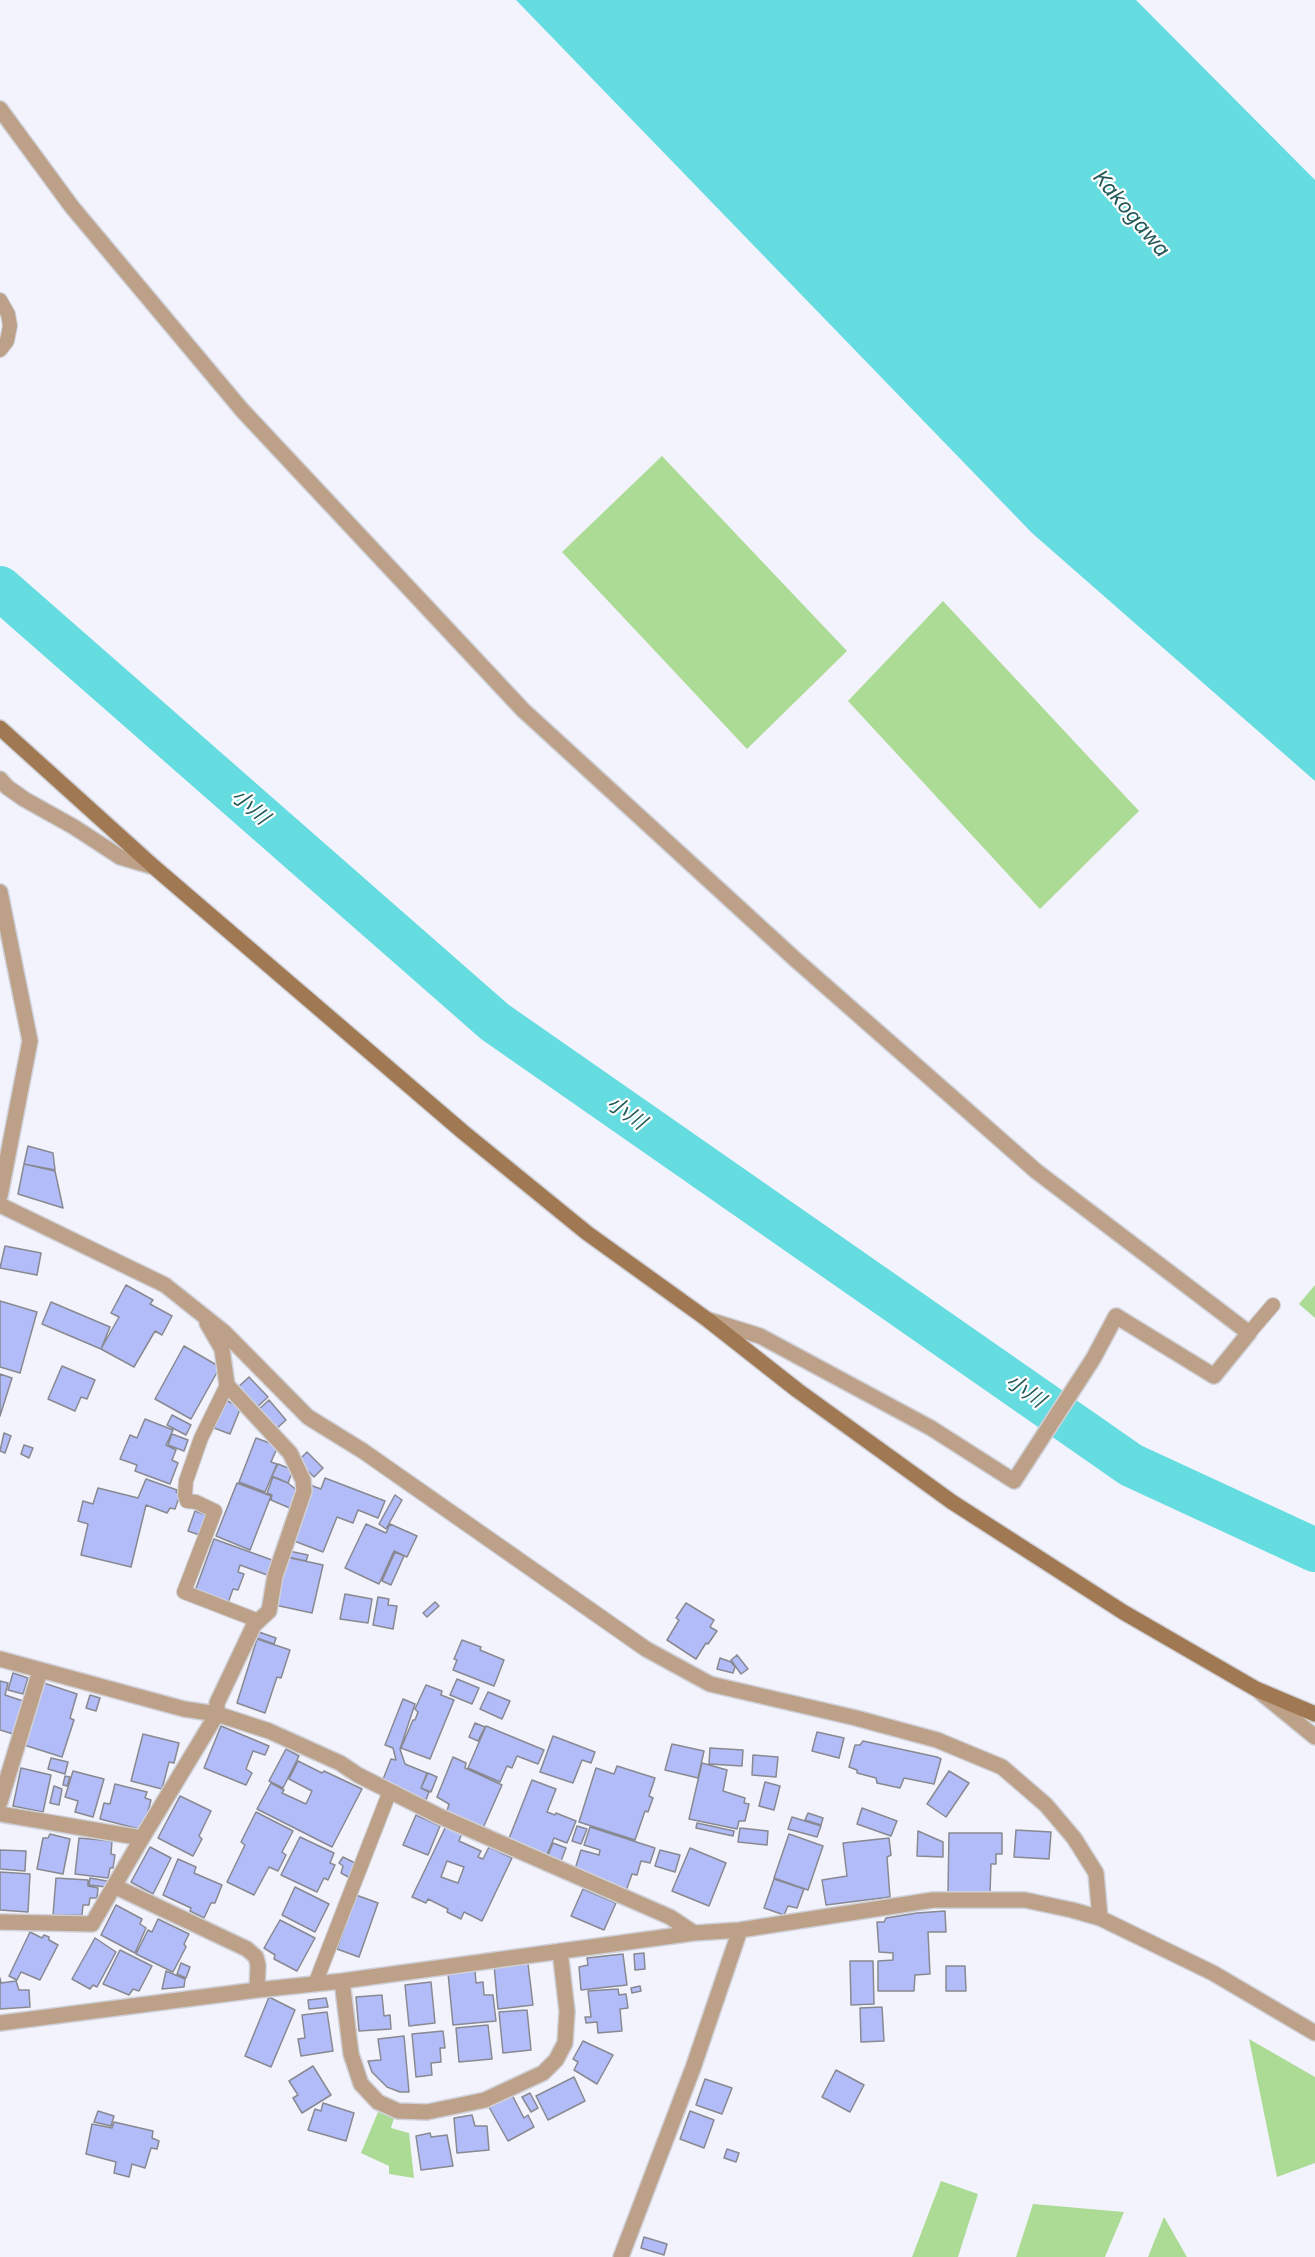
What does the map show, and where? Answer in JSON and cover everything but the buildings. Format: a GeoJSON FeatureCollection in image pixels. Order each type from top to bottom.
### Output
{"type":"FeatureCollection","features":[{"type":"Feature","properties":{"kind":"street"},"geometry":{"type":"LineString","coordinates":[[0,109],[72,207],[242,410],[523,710],[796,960],[1036,1171],[1249,1333],[1214,1376],[1116,1316],[1093,1359],[1014,1481],[931,1428],[760,1336],[708,1320]]}},
{"type":"Feature","properties":{"kind":"street"},"geometry":{"type":"LineString","coordinates":[[0,728],[154,867],[489,1154],[587,1233],[708,1320],[796,1390],[952,1502],[1123,1612],[1256,1689],[1315,1714]]}},
{"type":"Feature","properties":{"kind":"street"},"geometry":{"type":"LineString","coordinates":[[2,788],[120,856],[154,867]]}},
{"type":"Feature","properties":{"kind":"street"},"geometry":{"type":"LineString","coordinates":[[0,892],[30,1041],[0,1196]]}},
{"type":"Feature","properties":{"kind":"street"},"geometry":{"type":"LineString","coordinates":[[0,1205],[165,1285],[225,1332],[308,1417],[363,1451],[646,1649],[710,1684],[856,1718],[937,1740],[1002,1767],[1046,1806],[1074,1838],[1096,1873],[1100,1918]]}},
{"type":"Feature","properties":{"kind":"street"},"geometry":{"type":"LineString","coordinates":[[0,1922],[92,1924],[217,1714],[217,1703],[254,1625],[269,1611],[275,1576],[304,1491],[303,1480],[290,1453],[227,1385],[222,1348],[205,1318]]}},
{"type":"Feature","properties":{"kind":"street"},"geometry":{"type":"LineString","coordinates":[[0,1659],[184,1709],[217,1714],[269,1731],[340,1763],[358,1775],[439,1816],[670,1917],[694,1933]]}},
{"type":"Feature","properties":{"kind":"street"},"geometry":{"type":"LineString","coordinates":[[0,1802],[40,1671]]}},
{"type":"Feature","properties":{"kind":"street"},"geometry":{"type":"LineString","coordinates":[[1256,1689],[1315,1737]]}},
{"type":"Feature","properties":{"kind":"street"},"geometry":{"type":"LineString","coordinates":[[0,1814],[142,1838]]}},
{"type":"Feature","properties":{"kind":"street"},"geometry":{"type":"LineString","coordinates":[[114,1886],[247,1949],[256,1957],[258,1965],[257,1990]]}},
{"type":"Feature","properties":{"kind":"street"},"geometry":{"type":"LineString","coordinates":[[0,2023],[257,1990],[342,1982],[694,1933],[740,1930],[933,1900],[1025,1900],[1100,1918],[1213,1973],[1315,2033]]}},
{"type":"Feature","properties":{"kind":"street"},"geometry":{"type":"LineString","coordinates":[[621,2257],[693,2068],[740,1930]]}},
{"type":"Feature","properties":{"kind":"street"},"geometry":{"type":"LineString","coordinates":[[342,1982],[351,2054],[361,2084],[378,2102],[398,2111],[427,2112],[485,2100],[543,2073],[556,2060],[565,2043],[567,2011],[560,1951]]}},
{"type":"Feature","properties":{"kind":"lane"},"geometry":{"type":"LineString","coordinates":[[0,300],[8,314],[10,326],[7,341],[0,350]]}},
{"type":"Feature","properties":{"kind":"lane"},"geometry":{"type":"LineString","coordinates":[[1249,1333],[1273,1305]]}},
{"type":"Feature","properties":{"kind":"lane"},"geometry":{"type":"LineString","coordinates":[[227,1385],[201,1438],[186,1481],[184,1495],[187,1500],[215,1511],[184,1592],[259,1621]]}},
{"type":"Feature","properties":{"kind":"lane"},"geometry":{"type":"LineString","coordinates":[[315,1984],[390,1791]]}},
{"type":"Feature","properties":{"kind":"green space"},"geometry":{"type":"Polygon","coordinates":[[[662,456],[847,651],[747,749],[562,552],[662,456]]]}},
{"type":"Feature","properties":{"kind":"green space"},"geometry":{"type":"Polygon","coordinates":[[[943,601],[1139,811],[1040,909],[848,701],[943,601]]]}},
{"type":"Feature","properties":{"kind":"green space"},"geometry":{"type":"Polygon","coordinates":[[[1315,1285],[1315,1318],[1299,1304],[1315,1285]]]}},
{"type":"Feature","properties":{"kind":"green space"},"geometry":{"type":"Polygon","coordinates":[[[1249,2039],[1315,2077],[1315,2163],[1277,2177],[1249,2039]]]}},
{"type":"Feature","properties":{"kind":"green space"},"geometry":{"type":"Polygon","coordinates":[[[378,2112],[394,2118],[391,2128],[409,2133],[414,2178],[389,2174],[389,2166],[361,2153],[378,2112]]]}},
{"type":"Feature","properties":{"kind":"green space"},"geometry":{"type":"Polygon","coordinates":[[[941,2181],[978,2194],[958,2257],[912,2257],[941,2181]]]}},
{"type":"Feature","properties":{"kind":"green space"},"geometry":{"type":"Polygon","coordinates":[[[1033,2204],[1124,2212],[1105,2257],[1016,2257],[1033,2204]]]}},
{"type":"Feature","properties":{"kind":"green space"},"geometry":{"type":"Polygon","coordinates":[[[1164,2217],[1187,2257],[1148,2257],[1164,2217]]]}},
{"type":"Feature","properties":{"kind":"water","name":"Kakogawa"},"geometry":{"type":"Polygon","coordinates":[[[516,0],[1136,0],[1315,180],[1315,781],[1032,533],[516,0]]]}},
{"type":"Feature","properties":{"kind":"waterway","name":"小川"},"geometry":{"type":"LineString","coordinates":[[0,588],[495,1022],[1131,1465],[1315,1550]]}}]}
